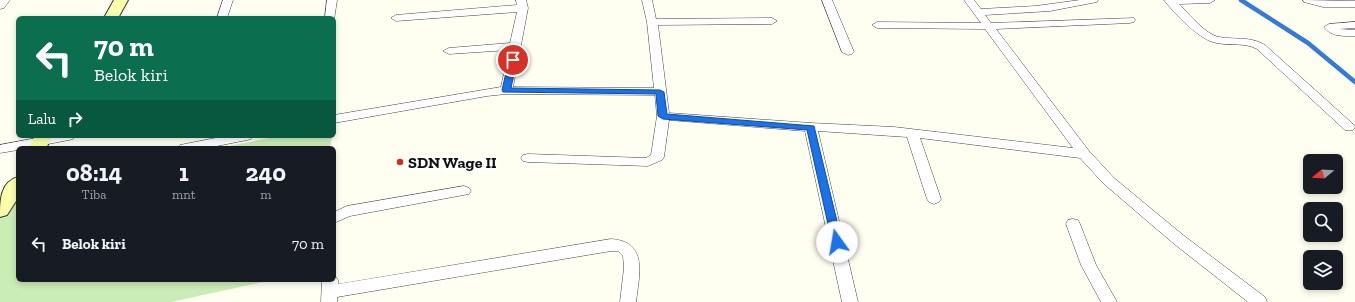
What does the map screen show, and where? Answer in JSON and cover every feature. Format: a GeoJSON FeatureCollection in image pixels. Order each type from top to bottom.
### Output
{"type":"FeatureCollection","features":[{"type":"Feature","properties":{"kind":"street"},"geometry":{"type":"LineString","coordinates":[[0,6],[5,0]]}},
{"type":"Feature","properties":{"kind":"street"},"geometry":{"type":"LineString","coordinates":[[112,16],[121,0]]}},
{"type":"Feature","properties":{"kind":"street"},"geometry":{"type":"LineString","coordinates":[[223,16],[228,0]]}},
{"type":"Feature","properties":{"kind":"street"},"geometry":{"type":"LineString","coordinates":[[330,16],[332,0]]}},
{"type":"Feature","properties":{"kind":"street"},"geometry":{"type":"LineString","coordinates":[[528,158],[648,162],[657,157],[663,116],[652,22],[647,0]]}},
{"type":"Feature","properties":{"kind":"street"},"geometry":{"type":"LineString","coordinates":[[827,0],[848,52]]}},
{"type":"Feature","properties":{"kind":"street"},"geometry":{"type":"LineString","coordinates":[[969,0],[1084,154],[1109,181],[1178,239],[1259,302]]}},
{"type":"Feature","properties":{"kind":"street"},"geometry":{"type":"LineString","coordinates":[[1170,1],[1210,0]]}},
{"type":"Feature","properties":{"kind":"street"},"geometry":{"type":"LineString","coordinates":[[1308,0],[1323,4],[1355,4]]}},
{"type":"Feature","properties":{"kind":"street"},"geometry":{"type":"LineString","coordinates":[[978,12],[1043,9],[1088,1]]}},
{"type":"Feature","properties":{"kind":"street"},"geometry":{"type":"LineString","coordinates":[[1170,1],[1209,37],[1214,39],[1248,41],[1261,47],[1349,127]]}},
{"type":"Feature","properties":{"kind":"street"},"geometry":{"type":"LineString","coordinates":[[396,18],[522,4],[516,46],[506,90]]}},
{"type":"Feature","properties":{"kind":"street"},"geometry":{"type":"LineString","coordinates":[[877,25],[989,26],[1130,20]]}},
{"type":"Feature","properties":{"kind":"street"},"geometry":{"type":"LineString","coordinates":[[652,22],[772,21]]}},
{"type":"Feature","properties":{"kind":"street"},"geometry":{"type":"LineString","coordinates":[[1355,25],[1329,27],[1338,33],[1355,33]]}},
{"type":"Feature","properties":{"kind":"street"},"geometry":{"type":"LineString","coordinates":[[449,52],[516,46]]}},
{"type":"Feature","properties":{"kind":"street"},"geometry":{"type":"LineString","coordinates":[[336,119],[480,93],[506,90],[660,92]]}},
{"type":"Feature","properties":{"kind":"street"},"geometry":{"type":"LineString","coordinates":[[663,116],[811,128],[912,133],[1084,154]]}},
{"type":"Feature","properties":{"kind":"street"},"geometry":{"type":"LineString","coordinates":[[811,128],[850,302]]}},
{"type":"Feature","properties":{"kind":"street"},"geometry":{"type":"LineString","coordinates":[[912,133],[934,199]]}},
{"type":"Feature","properties":{"kind":"street"},"geometry":{"type":"LineString","coordinates":[[0,148],[60,138]]}},
{"type":"Feature","properties":{"kind":"street"},"geometry":{"type":"LineString","coordinates":[[195,146],[237,138]]}},
{"type":"Feature","properties":{"kind":"street"},"geometry":{"type":"LineString","coordinates":[[0,210],[16,186]]}},
{"type":"Feature","properties":{"kind":"street"},"geometry":{"type":"LineString","coordinates":[[336,217],[347,211],[464,190]]}},
{"type":"Feature","properties":{"kind":"street"},"geometry":{"type":"LineString","coordinates":[[1074,224],[1089,265],[1109,302]]}},
{"type":"Feature","properties":{"kind":"street"},"geometry":{"type":"LineString","coordinates":[[329,291],[611,245],[620,246],[628,251],[632,260],[628,302]]}},
{"type":"Feature","properties":{"kind":"green space"},"geometry":{"type":"Polygon","coordinates":[[[270,138],[332,138],[330,146],[229,146],[270,138]]]}},
{"type":"Feature","properties":{"kind":"green space"},"geometry":{"type":"Polygon","coordinates":[[[16,195],[16,282],[263,282],[171,302],[0,302],[0,216],[16,195]]]}},
{"type":"Feature","properties":{"kind":"waterway"},"geometry":{"type":"LineString","coordinates":[[1241,0],[1308,43],[1355,82]]}},
{"type":"Feature","properties":{"kind":"place","name":"SDN Wage II"},"geometry":{"type":"Point","coordinates":[400,162]}},
{"type":"Feature","properties":{"kind":"route"},"geometry":{"type":"LineString","coordinates":[[513,60],[506,90],[660,92],[663,116],[811,128],[837,242]]}}]}
